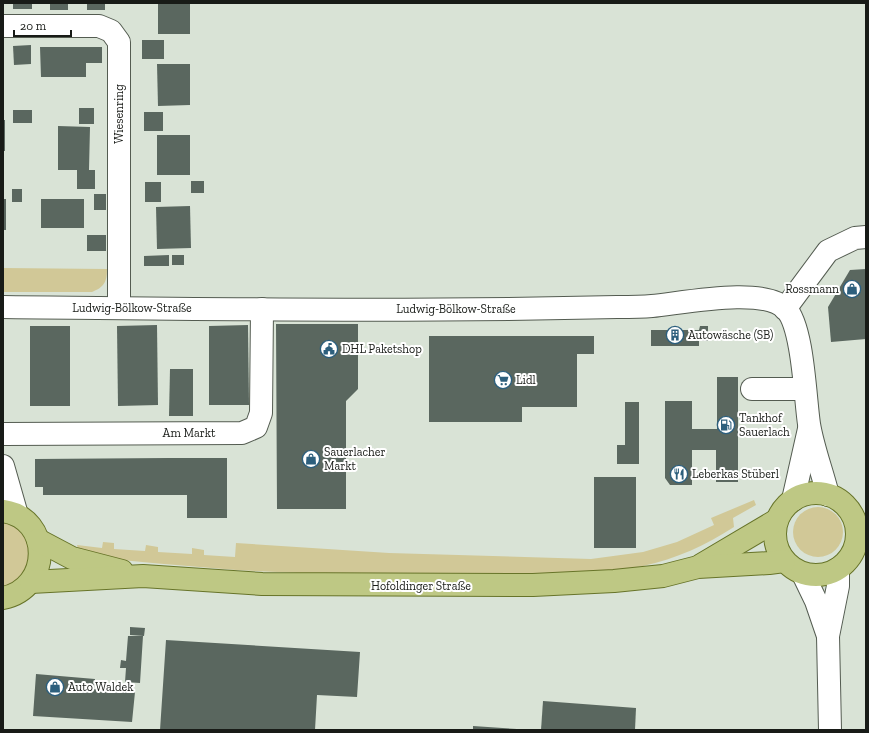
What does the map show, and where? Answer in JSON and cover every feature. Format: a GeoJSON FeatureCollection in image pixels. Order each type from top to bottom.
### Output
{"type":"FeatureCollection","features":[{"type":"Feature","properties":{"kind":"main road"},"geometry":{"type":"LineString","coordinates":[[837,500],[853,516],[857,529],[857,542],[852,557],[821,576],[803,574],[793,569],[784,561],[777,548],[774,534],[777,520],[783,509],[793,500],[810,493],[837,500],[866,514]]}},
{"type":"Feature","properties":{"kind":"main road"},"geometry":{"type":"LineString","coordinates":[[6,602],[22,591],[31,582],[38,569],[40,555],[38,540],[33,530],[10,513]]}},
{"type":"Feature","properties":{"kind":"main road","name":"Hofoldinger Straße"},"geometry":{"type":"LineString","coordinates":[[698,567],[777,520]]}},
{"type":"Feature","properties":{"kind":"main road","name":"Hofoldinger Straße"},"geometry":{"type":"LineString","coordinates":[[38,540],[72,558],[142,576]]}},
{"type":"Feature","properties":{"kind":"main road","name":"Hofoldinger Straße"},"geometry":{"type":"LineString","coordinates":[[31,582],[142,576],[262,584],[533,585],[649,577],[698,567],[784,561]]}},
{"type":"Feature","properties":{"kind":"street","name":"Wiesenring"},"geometry":{"type":"LineString","coordinates":[[3,26],[99,26],[111,31],[119,42],[119,308]]}},
{"type":"Feature","properties":{"kind":"street"},"geometry":{"type":"LineString","coordinates":[[837,500],[809,426],[797,333],[791,316],[785,308],[828,251],[855,238],[866,237]]}},
{"type":"Feature","properties":{"kind":"street","name":"Ludwig-Bölkow-Straße"},"geometry":{"type":"LineString","coordinates":[[3,307],[262,309],[616,307],[651,306],[726,298],[773,300],[785,308]]}},
{"type":"Feature","properties":{"kind":"street","name":"Am Markt"},"geometry":{"type":"LineString","coordinates":[[3,434],[242,433],[256,427],[261,413],[262,309]]}},
{"type":"Feature","properties":{"kind":"street"},"geometry":{"type":"LineString","coordinates":[[752,389],[804,389]]}},
{"type":"Feature","properties":{"kind":"street"},"geometry":{"type":"LineString","coordinates":[[793,500],[809,426]]}},
{"type":"Feature","properties":{"kind":"street"},"geometry":{"type":"LineString","coordinates":[[3,466],[10,513]]}},
{"type":"Feature","properties":{"kind":"street"},"geometry":{"type":"LineString","coordinates":[[830,730],[828,636],[838,586],[852,557]]}},
{"type":"Feature","properties":{"kind":"street"},"geometry":{"type":"LineString","coordinates":[[803,574],[816,601],[828,636]]}},
{"type":"Feature","properties":{"kind":"shaded area"},"geometry":{"type":"Polygon","coordinates":[[[3,268],[107,269],[104,284],[92,292],[3,292],[3,268]]]}},
{"type":"Feature","properties":{"kind":"shaded area"},"geometry":{"type":"Polygon","coordinates":[[[754,500],[756,505],[733,518],[734,527],[713,540],[679,555],[643,566],[567,575],[514,577],[412,576],[236,570],[80,556],[77,545],[102,548],[103,542],[114,543],[114,549],[145,551],[146,545],[158,547],[158,552],[192,554],[192,548],[204,550],[204,555],[235,557],[236,543],[389,553],[591,559],[643,552],[677,542],[714,525],[711,518],[754,500]]]}},
{"type":"Feature","properties":{"kind":"shaded area"},"geometry":{"type":"Polygon","coordinates":[[[818,507],[832,511],[839,518],[843,532],[839,546],[832,553],[818,557],[804,553],[797,546],[793,532],[797,518],[804,511],[818,507]]]}},
{"type":"Feature","properties":{"kind":"shaded area"},"geometry":{"type":"Polygon","coordinates":[[[3,522],[8,523],[22,533],[29,543],[31,553],[23,577],[3,589],[3,522]]]}},
{"type":"Feature","properties":{"kind":"building"},"geometry":{"type":"Polygon","coordinates":[[[13,3],[32,3],[32,9],[13,9],[13,3]]]}},
{"type":"Feature","properties":{"kind":"building"},"geometry":{"type":"Polygon","coordinates":[[[50,3],[68,3],[68,10],[50,10],[50,3]]]}},
{"type":"Feature","properties":{"kind":"building"},"geometry":{"type":"Polygon","coordinates":[[[87,3],[105,3],[105,10],[87,10],[87,3]]]}},
{"type":"Feature","properties":{"kind":"building"},"geometry":{"type":"Polygon","coordinates":[[[158,3],[190,3],[190,34],[158,34],[158,3]]]}},
{"type":"Feature","properties":{"kind":"building"},"geometry":{"type":"Polygon","coordinates":[[[142,40],[164,40],[164,59],[142,59],[142,40]]]}},
{"type":"Feature","properties":{"kind":"building"},"geometry":{"type":"Polygon","coordinates":[[[31,45],[31,64],[14,65],[13,46],[31,45]]]}},
{"type":"Feature","properties":{"kind":"building"},"geometry":{"type":"Polygon","coordinates":[[[40,47],[102,47],[102,63],[86,63],[86,77],[41,77],[40,47]]]}},
{"type":"Feature","properties":{"kind":"building"},"geometry":{"type":"Polygon","coordinates":[[[157,64],[190,64],[190,105],[158,106],[157,64]]]}},
{"type":"Feature","properties":{"kind":"building"},"geometry":{"type":"Polygon","coordinates":[[[79,108],[94,108],[94,124],[79,124],[79,108]]]}},
{"type":"Feature","properties":{"kind":"building"},"geometry":{"type":"Polygon","coordinates":[[[13,110],[32,110],[32,123],[13,123],[13,110]]]}},
{"type":"Feature","properties":{"kind":"building"},"geometry":{"type":"Polygon","coordinates":[[[144,112],[163,112],[163,131],[144,131],[144,112]]]}},
{"type":"Feature","properties":{"kind":"building"},"geometry":{"type":"Polygon","coordinates":[[[3,120],[5,120],[5,151],[3,151],[3,120]]]}},
{"type":"Feature","properties":{"kind":"building"},"geometry":{"type":"Polygon","coordinates":[[[58,126],[90,127],[89,170],[95,170],[95,189],[77,189],[77,170],[58,170],[58,126]]]}},
{"type":"Feature","properties":{"kind":"building"},"geometry":{"type":"Polygon","coordinates":[[[157,135],[190,135],[190,175],[157,175],[157,135]]]}},
{"type":"Feature","properties":{"kind":"building"},"geometry":{"type":"Polygon","coordinates":[[[191,181],[204,181],[204,193],[191,193],[191,181]]]}},
{"type":"Feature","properties":{"kind":"building"},"geometry":{"type":"Polygon","coordinates":[[[145,182],[161,182],[161,202],[145,202],[145,182]]]}},
{"type":"Feature","properties":{"kind":"building"},"geometry":{"type":"Polygon","coordinates":[[[12,189],[22,189],[22,202],[12,202],[12,189]]]}},
{"type":"Feature","properties":{"kind":"building"},"geometry":{"type":"Polygon","coordinates":[[[94,194],[106,194],[106,210],[94,210],[94,194]]]}},
{"type":"Feature","properties":{"kind":"building"},"geometry":{"type":"Polygon","coordinates":[[[3,199],[6,199],[6,230],[3,230],[3,199]]]}},
{"type":"Feature","properties":{"kind":"building"},"geometry":{"type":"Polygon","coordinates":[[[41,199],[84,199],[84,228],[41,228],[41,199]]]}},
{"type":"Feature","properties":{"kind":"building"},"geometry":{"type":"Polygon","coordinates":[[[190,206],[191,248],[157,249],[156,207],[190,206]]]}},
{"type":"Feature","properties":{"kind":"building"},"geometry":{"type":"Polygon","coordinates":[[[87,235],[106,235],[106,251],[87,251],[87,235]]]}},
{"type":"Feature","properties":{"kind":"building"},"geometry":{"type":"Polygon","coordinates":[[[169,255],[169,266],[144,266],[144,256],[169,255]]]}},
{"type":"Feature","properties":{"kind":"building"},"geometry":{"type":"Polygon","coordinates":[[[172,255],[184,255],[184,265],[172,265],[172,255]]]}},
{"type":"Feature","properties":{"kind":"building","name":"Rossmann"},"geometry":{"type":"Polygon","coordinates":[[[866,269],[866,339],[831,342],[828,307],[850,270],[866,269]]]}},
{"type":"Feature","properties":{"kind":"building","name":"Sauerlacher Markt"},"geometry":{"type":"Polygon","coordinates":[[[276,324],[358,324],[358,389],[346,401],[346,509],[277,509],[276,324]]]}},
{"type":"Feature","properties":{"kind":"building"},"geometry":{"type":"Polygon","coordinates":[[[157,325],[158,405],[118,406],[117,326],[157,325]]]}},
{"type":"Feature","properties":{"kind":"building"},"geometry":{"type":"Polygon","coordinates":[[[248,325],[249,405],[209,405],[209,326],[248,325]]]}},
{"type":"Feature","properties":{"kind":"building"},"geometry":{"type":"Polygon","coordinates":[[[30,326],[70,326],[70,406],[30,406],[30,326]]]}},
{"type":"Feature","properties":{"kind":"building","name":"Autowäsche (SB)"},"geometry":{"type":"Polygon","coordinates":[[[700,326],[708,326],[708,341],[699,341],[699,346],[651,346],[651,330],[699,330],[700,326]]]}},
{"type":"Feature","properties":{"kind":"building","name":"Lidl"},"geometry":{"type":"Polygon","coordinates":[[[429,336],[594,336],[594,354],[577,354],[577,407],[522,407],[522,422],[429,422],[429,336]]]}},
{"type":"Feature","properties":{"kind":"building"},"geometry":{"type":"Polygon","coordinates":[[[170,369],[193,369],[193,416],[169,416],[170,369]]]}},
{"type":"Feature","properties":{"kind":"building"},"geometry":{"type":"Polygon","coordinates":[[[717,377],[738,377],[738,482],[716,482],[716,450],[692,450],[692,485],[670,485],[665,478],[665,401],[692,401],[692,429],[717,429],[717,377]]]}},
{"type":"Feature","properties":{"kind":"building"},"geometry":{"type":"Polygon","coordinates":[[[625,402],[639,402],[639,464],[617,464],[617,445],[625,445],[625,402]]]}},
{"type":"Feature","properties":{"kind":"building"},"geometry":{"type":"Polygon","coordinates":[[[227,458],[227,518],[187,518],[187,495],[43,495],[43,487],[35,487],[35,459],[227,458]]]}},
{"type":"Feature","properties":{"kind":"building"},"geometry":{"type":"Polygon","coordinates":[[[594,477],[636,477],[636,548],[594,548],[594,477]]]}},
{"type":"Feature","properties":{"kind":"building"},"geometry":{"type":"Polygon","coordinates":[[[130,627],[145,628],[144,636],[130,635],[130,627]]]}},
{"type":"Feature","properties":{"kind":"building"},"geometry":{"type":"Polygon","coordinates":[[[128,636],[143,636],[140,683],[125,682],[126,668],[120,668],[121,660],[126,661],[128,636]]]}},
{"type":"Feature","properties":{"kind":"building"},"geometry":{"type":"Polygon","coordinates":[[[166,640],[360,652],[357,697],[317,695],[315,730],[160,730],[166,640]]]}},
{"type":"Feature","properties":{"kind":"building"},"geometry":{"type":"Polygon","coordinates":[[[36,674],[95,679],[94,689],[135,692],[132,722],[33,716],[36,674]]]}},
{"type":"Feature","properties":{"kind":"building"},"geometry":{"type":"Polygon","coordinates":[[[543,701],[636,708],[635,730],[541,730],[543,701]]]}},
{"type":"Feature","properties":{"kind":"building"},"geometry":{"type":"Polygon","coordinates":[[[473,726],[517,729],[517,730],[473,730],[473,726]]]}},
{"type":"Feature","properties":{"kind":"place","name":"Rossmann"},"geometry":{"type":"Point","coordinates":[852,289]}},
{"type":"Feature","properties":{"kind":"place","name":"Autowäsche (SB)"},"geometry":{"type":"Point","coordinates":[675,335]}},
{"type":"Feature","properties":{"kind":"place","name":"DHL Paketshop"},"geometry":{"type":"Point","coordinates":[329,349]}},
{"type":"Feature","properties":{"kind":"place","name":"Lidl"},"geometry":{"type":"Point","coordinates":[503,380]}},
{"type":"Feature","properties":{"kind":"place","name":"Tankhof Sauerlach"},"geometry":{"type":"Point","coordinates":[726,425]}},
{"type":"Feature","properties":{"kind":"place","name":"Sauerlacher Markt"},"geometry":{"type":"Point","coordinates":[311,459]}},
{"type":"Feature","properties":{"kind":"place","name":"Leberkas Stüberl"},"geometry":{"type":"Point","coordinates":[679,474]}},
{"type":"Feature","properties":{"kind":"place","name":"Auto Waldek"},"geometry":{"type":"Point","coordinates":[55,687]}}]}
